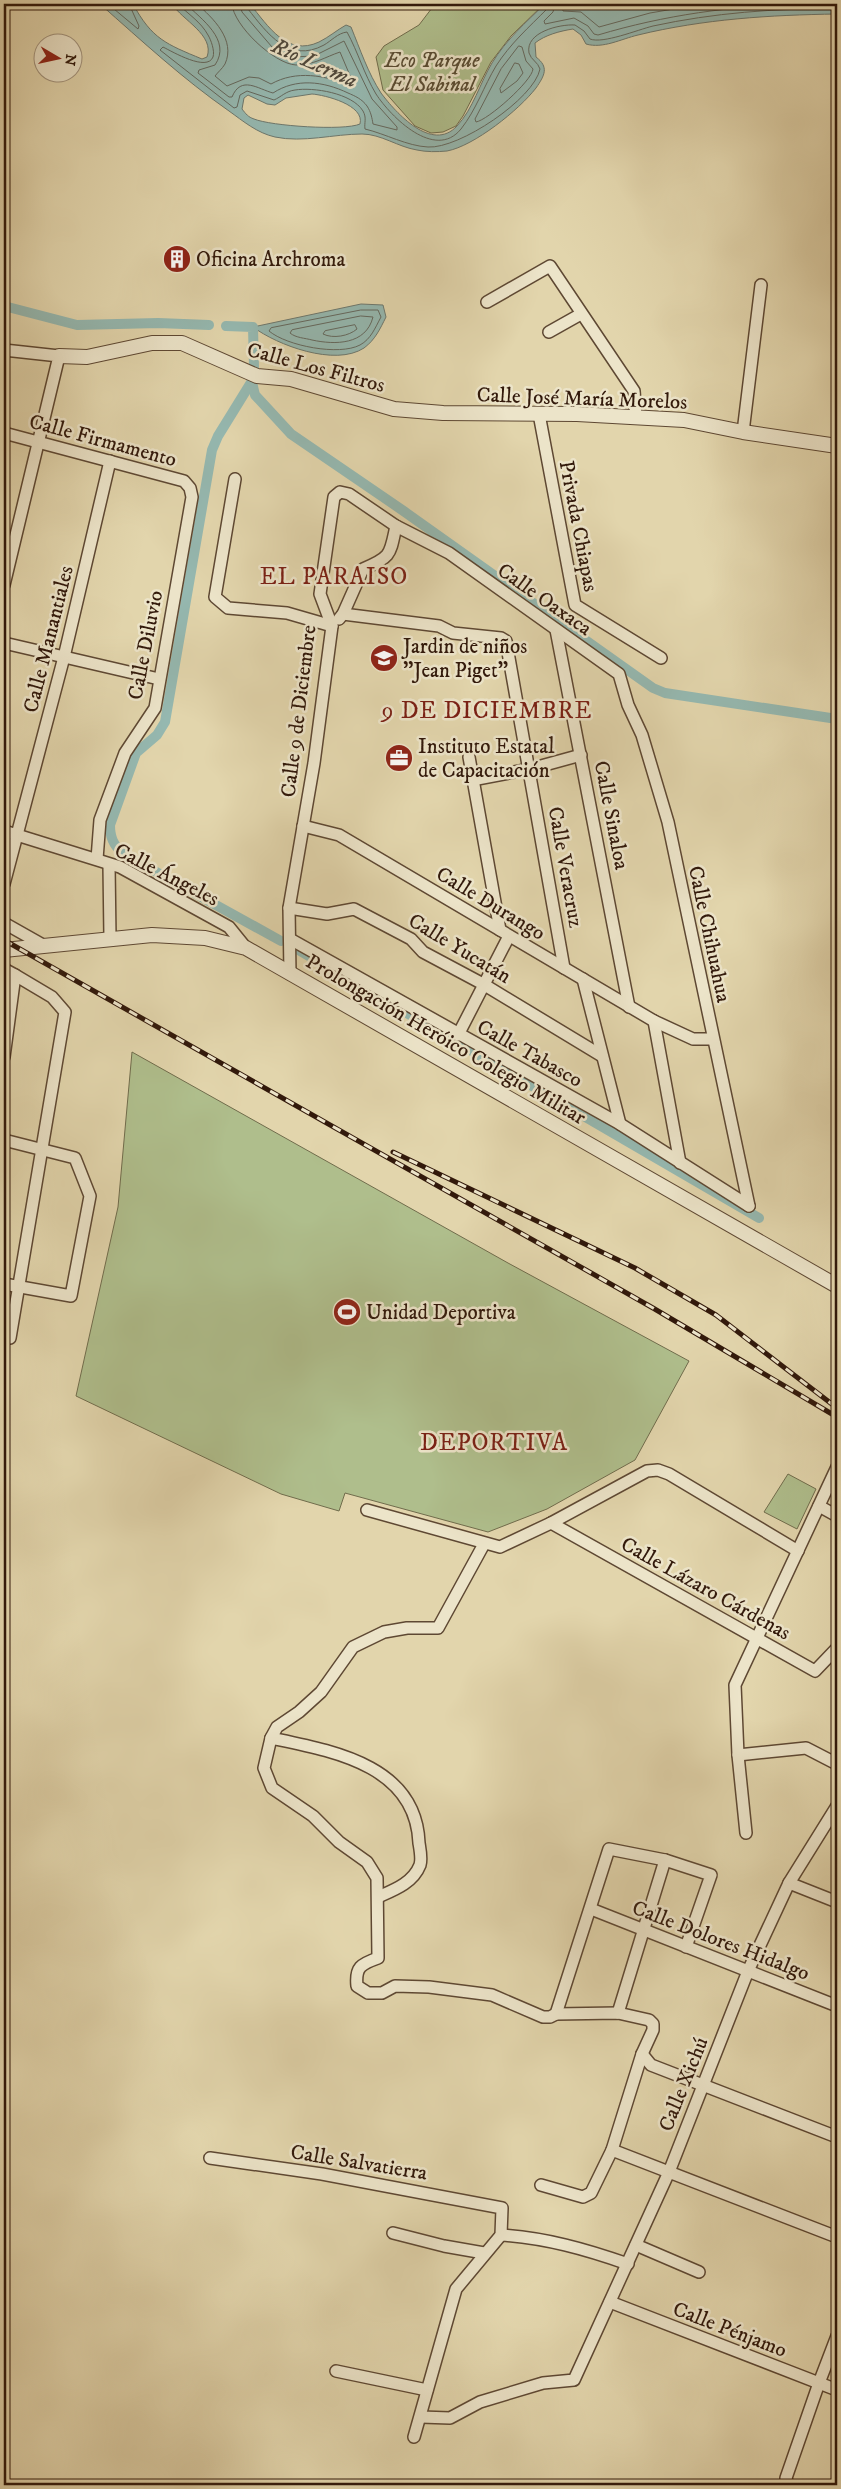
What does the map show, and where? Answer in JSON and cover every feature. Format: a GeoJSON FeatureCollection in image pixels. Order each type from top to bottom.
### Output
{"type":"FeatureCollection","features":[{"type":"Feature","properties":{"kind":"street"},"geometry":{"type":"LineString","coordinates":[[487,302],[550,266],[634,391],[636,417]]}},
{"type":"Feature","properties":{"kind":"street"},"geometry":{"type":"LineString","coordinates":[[743,432],[761,285]]}},
{"type":"Feature","properties":{"kind":"street"},"geometry":{"type":"LineString","coordinates":[[549,332],[581,314]]}},
{"type":"Feature","properties":{"kind":"street","name":"Calle Los Filtros"},"geometry":{"type":"LineString","coordinates":[[4,350],[87,357],[152,343],[182,343],[257,376],[292,379],[394,409],[443,414]]}},
{"type":"Feature","properties":{"kind":"street"},"geometry":{"type":"LineString","coordinates":[[4,585],[59,356]]}},
{"type":"Feature","properties":{"kind":"street","name":"Calle José María Morelos"},"geometry":{"type":"LineString","coordinates":[[443,414],[539,414],[684,420],[743,432],[837,446]]}},
{"type":"Feature","properties":{"kind":"street","name":"Privada Chiapas"},"geometry":{"type":"LineString","coordinates":[[539,414],[576,605],[661,658]]}},
{"type":"Feature","properties":{"kind":"street","name":"Calle Firmamento"},"geometry":{"type":"LineString","coordinates":[[4,434],[184,481],[190,488]]}},
{"type":"Feature","properties":{"kind":"street","name":"Calle Manantiales"},"geometry":{"type":"LineString","coordinates":[[4,884],[64,657],[110,462]]}},
{"type":"Feature","properties":{"kind":"street"},"geometry":{"type":"LineString","coordinates":[[235,479],[215,597],[228,608],[287,613],[332,626],[343,614],[364,568],[380,562],[390,554],[396,526]]}},
{"type":"Feature","properties":{"kind":"street","name":"Calle Diluvio"},"geometry":{"type":"LineString","coordinates":[[97,859],[100,820],[124,753],[155,708],[192,497],[190,488]]}},
{"type":"Feature","properties":{"kind":"street","name":"Calle 9 de Diciembre"},"geometry":{"type":"LineString","coordinates":[[290,939],[289,908],[314,763],[332,626],[320,594],[334,497],[340,492]]}},
{"type":"Feature","properties":{"kind":"street","name":"Calle Oaxaca"},"geometry":{"type":"LineString","coordinates":[[340,492],[349,494],[396,526],[448,553],[619,674]]}},
{"type":"Feature","properties":{"kind":"street","name":"Calle Veracruz"},"geometry":{"type":"LineString","coordinates":[[343,614],[439,626],[453,633],[501,638],[506,642],[564,968]]}},
{"type":"Feature","properties":{"kind":"street","name":"Calle Sinaloa"},"geometry":{"type":"LineString","coordinates":[[556,630],[629,1007]]}},
{"type":"Feature","properties":{"kind":"street"},"geometry":{"type":"LineString","coordinates":[[4,643],[159,678]]}},
{"type":"Feature","properties":{"kind":"street","name":"Calle Chihuahua"},"geometry":{"type":"LineString","coordinates":[[619,674],[628,705],[642,735],[668,822],[712,1039],[749,1206]]}},
{"type":"Feature","properties":{"kind":"street"},"geometry":{"type":"LineString","coordinates":[[472,780],[530,769],[581,755]]}},
{"type":"Feature","properties":{"kind":"street"},"geometry":{"type":"LineString","coordinates":[[458,1035],[483,984],[504,933],[472,780],[469,757]]}},
{"type":"Feature","properties":{"kind":"street","name":"Calle Durango"},"geometry":{"type":"LineString","coordinates":[[303,826],[339,834],[654,1021],[693,1040],[712,1039]]}},
{"type":"Feature","properties":{"kind":"street","name":"Calle Ángeles"},"geometry":{"type":"LineString","coordinates":[[4,831],[120,867],[229,927],[246,948]]}},
{"type":"Feature","properties":{"kind":"street"},"geometry":{"type":"LineString","coordinates":[[109,865],[110,938]]}},
{"type":"Feature","properties":{"kind":"street","name":"Calle Yucatán"},"geometry":{"type":"LineString","coordinates":[[289,908],[327,914],[354,909],[411,939],[423,952],[483,984],[602,1056]]}},
{"type":"Feature","properties":{"kind":"street"},"geometry":{"type":"LineString","coordinates":[[4,923],[43,945]]}},
{"type":"Feature","properties":{"kind":"street","name":"Prolongación Heróico Colegio Militar"},"geometry":{"type":"LineString","coordinates":[[4,950],[152,935],[205,938],[246,948],[837,1286]]}},
{"type":"Feature","properties":{"kind":"street"},"geometry":{"type":"LineString","coordinates":[[290,939],[290,974]]}},
{"type":"Feature","properties":{"kind":"street","name":"Calle Tabasco"},"geometry":{"type":"LineString","coordinates":[[290,939],[458,1035],[620,1124],[749,1206]]}},
{"type":"Feature","properties":{"kind":"street"},"geometry":{"type":"LineString","coordinates":[[4,969],[52,997],[65,1012],[10,1338]]}},
{"type":"Feature","properties":{"kind":"street"},"geometry":{"type":"LineString","coordinates":[[4,1057],[14,975]]}},
{"type":"Feature","properties":{"kind":"street"},"geometry":{"type":"LineString","coordinates":[[583,979],[620,1124]]}},
{"type":"Feature","properties":{"kind":"street"},"geometry":{"type":"LineString","coordinates":[[654,1021],[680,1163]]}},
{"type":"Feature","properties":{"kind":"street"},"geometry":{"type":"LineString","coordinates":[[4,1140],[76,1158],[90,1196],[71,1296],[4,1284]]}},
{"type":"Feature","properties":{"kind":"street"},"geometry":{"type":"LineString","coordinates":[[746,1833],[738,1755],[736,1685],[759,1639],[837,1467]]}},
{"type":"Feature","properties":{"kind":"street"},"geometry":{"type":"LineString","coordinates":[[367,1510],[500,1547],[551,1523],[647,1471],[658,1470],[669,1474],[798,1551]]}},
{"type":"Feature","properties":{"kind":"street"},"geometry":{"type":"LineString","coordinates":[[819,1506],[837,1516]]}},
{"type":"Feature","properties":{"kind":"street","name":"Calle Lázaro Cárdenas"},"geometry":{"type":"LineString","coordinates":[[551,1523],[815,1671],[837,1648]]}},
{"type":"Feature","properties":{"kind":"street"},"geometry":{"type":"LineString","coordinates":[[484,1544],[438,1628],[408,1628],[384,1632],[353,1647],[321,1692],[277,1727],[271,1738],[264,1768],[272,1788],[313,1816],[338,1842],[367,1862],[377,1878],[378,1958],[363,1964],[356,1974],[357,1986],[368,1993],[382,1993],[395,1986],[429,1987],[492,1994],[543,2017],[550,2018],[556,2014],[618,2013],[649,2020],[653,2024],[653,2030],[642,2054],[612,2150],[591,2193],[582,2197],[541,2185]]}},
{"type":"Feature","properties":{"kind":"street"},"geometry":{"type":"LineString","coordinates":[[271,1738],[306,1745],[360,1762],[390,1779],[408,1799],[419,1827],[420,1864],[410,1879],[398,1888],[378,1897]]}},
{"type":"Feature","properties":{"kind":"street"},"geometry":{"type":"LineString","coordinates":[[738,1755],[806,1748],[837,1764]]}},
{"type":"Feature","properties":{"kind":"street","name":"Calle Xichú"},"geometry":{"type":"LineString","coordinates":[[420,2417],[450,2418],[480,2402],[543,2384],[574,2380],[669,2172],[748,1971],[788,1883],[837,1806]]}},
{"type":"Feature","properties":{"kind":"street"},"geometry":{"type":"LineString","coordinates":[[556,2014],[609,1849],[665,1860],[711,1875],[686,1947]]}},
{"type":"Feature","properties":{"kind":"street"},"geometry":{"type":"LineString","coordinates":[[618,2013],[665,1860]]}},
{"type":"Feature","properties":{"kind":"street"},"geometry":{"type":"LineString","coordinates":[[788,1883],[837,1902]]}},
{"type":"Feature","properties":{"kind":"street","name":"Calle Dolores Hidalgo"},"geometry":{"type":"LineString","coordinates":[[591,1909],[837,2006]]}},
{"type":"Feature","properties":{"kind":"street"},"geometry":{"type":"LineString","coordinates":[[642,2054],[651,2065],[837,2137]]}},
{"type":"Feature","properties":{"kind":"street"},"geometry":{"type":"LineString","coordinates":[[612,2150],[837,2237]]}},
{"type":"Feature","properties":{"kind":"street","name":"Calle Salvatierra"},"geometry":{"type":"LineString","coordinates":[[210,2158],[322,2174],[502,2208],[501,2235]]}},
{"type":"Feature","properties":{"kind":"street"},"geometry":{"type":"LineString","coordinates":[[393,2233],[444,2246],[484,2253]]}},
{"type":"Feature","properties":{"kind":"street"},"geometry":{"type":"LineString","coordinates":[[414,2437],[456,2289],[484,2253],[497,2242],[501,2235],[537,2238],[569,2245],[628,2264]]}},
{"type":"Feature","properties":{"kind":"street"},"geometry":{"type":"LineString","coordinates":[[636,2245],[700,2272]]}},
{"type":"Feature","properties":{"kind":"street","name":"Calle Pénjamo"},"geometry":{"type":"LineString","coordinates":[[610,2302],[837,2390]]}},
{"type":"Feature","properties":{"kind":"street"},"geometry":{"type":"LineString","coordinates":[[787,2485],[786,2478],[818,2383],[837,2336]]}},
{"type":"Feature","properties":{"kind":"street"},"geometry":{"type":"LineString","coordinates":[[336,2371],[427,2390]]}},
{"type":"Feature","properties":{"kind":"green space","name":"Eco Parque El Sabinal"},"geometry":{"type":"Polygon","coordinates":[[[435,4],[544,4],[511,36],[491,62],[456,126],[443,132],[431,133],[415,126],[383,90],[376,57],[384,46],[419,25],[435,4]]]}},
{"type":"Feature","properties":{"kind":"green space","name":"Unidad Deportiva"},"geometry":{"type":"Polygon","coordinates":[[[132,1052],[508,1263],[689,1361],[635,1460],[547,1509],[488,1532],[345,1493],[339,1511],[281,1494],[76,1396],[118,1207],[132,1052]]]}},
{"type":"Feature","properties":{"kind":"green space"},"geometry":{"type":"Polygon","coordinates":[[[788,1474],[816,1489],[797,1529],[764,1512],[788,1474]]]}},
{"type":"Feature","properties":{"kind":"water","name":"Río Lerma"},"geometry":{"type":"Polygon","coordinates":[[[100,4],[133,4],[147,25],[161,39],[202,59],[207,57],[208,49],[206,42],[196,28],[172,4],[250,4],[279,37],[297,45],[308,46],[319,42],[346,25],[351,27],[364,61],[381,93],[415,127],[426,133],[437,135],[447,133],[463,119],[498,55],[517,32],[545,4],[837,4],[837,14],[787,15],[688,25],[599,45],[586,44],[581,35],[573,29],[553,34],[535,43],[536,57],[543,64],[544,68],[543,75],[536,88],[519,106],[483,135],[458,148],[435,152],[410,148],[383,138],[362,134],[286,139],[262,133],[245,123],[195,86],[100,4]],[[312,94],[286,98],[275,105],[267,104],[248,95],[244,98],[242,109],[252,118],[275,124],[339,127],[360,124],[360,117],[350,106],[343,102],[312,94]]]}},
{"type":"Feature","properties":{"kind":"water"},"geometry":{"type":"Polygon","coordinates":[[[361,304],[383,305],[386,317],[371,341],[364,348],[352,353],[338,355],[322,354],[291,347],[276,341],[253,327],[361,304]]]}},
{"type":"Feature","properties":{"kind":"waterway"},"geometry":{"type":"LineString","coordinates":[[4,306],[77,325],[158,323],[209,325]]}},
{"type":"Feature","properties":{"kind":"waterway"},"geometry":{"type":"LineString","coordinates":[[226,326],[253,327],[254,367]]}},
{"type":"Feature","properties":{"kind":"waterway"},"geometry":{"type":"LineString","coordinates":[[252,381],[218,436],[212,450],[165,722],[157,735],[136,753],[110,829],[111,837],[116,847],[122,853],[281,941]]}},
{"type":"Feature","properties":{"kind":"waterway"},"geometry":{"type":"LineString","coordinates":[[252,382],[255,395],[291,434],[405,512],[653,688],[665,693],[837,719]]}},
{"type":"Feature","properties":{"kind":"waterway"},"geometry":{"type":"LineString","coordinates":[[295,948],[759,1218]]}},
{"type":"Feature","properties":{"kind":"railway"},"geometry":{"type":"LineString","coordinates":[[4,940],[653,1308],[837,1417]]}},
{"type":"Feature","properties":{"kind":"railway"},"geometry":{"type":"LineString","coordinates":[[393,1152],[635,1268],[716,1315],[837,1408]]}},
{"type":"Feature","properties":{"kind":"place","name":"Oficina Archroma"},"geometry":{"type":"Point","coordinates":[177,259]}},
{"type":"Feature","properties":{"kind":"place","name":"Jardin de niños \"Jean Piget\""},"geometry":{"type":"Point","coordinates":[384,658]}},
{"type":"Feature","properties":{"kind":"place","name":"Instituto Estatal de Capacitación"},"geometry":{"type":"Point","coordinates":[399,758]}},
{"type":"Feature","properties":{"kind":"place","name":"Unidad Deportiva"},"geometry":{"type":"Point","coordinates":[347,1312]}},
{"type":"Feature","properties":{"kind":"district","name":"EL PARAISO"},"geometry":{"type":"Point","coordinates":[334,576]}},
{"type":"Feature","properties":{"kind":"district","name":"9 DE DICIEMBRE"},"geometry":{"type":"Point","coordinates":[487,710]}},
{"type":"Feature","properties":{"kind":"district","name":"DEPORTIVA"},"geometry":{"type":"Point","coordinates":[494,1442]}}]}
